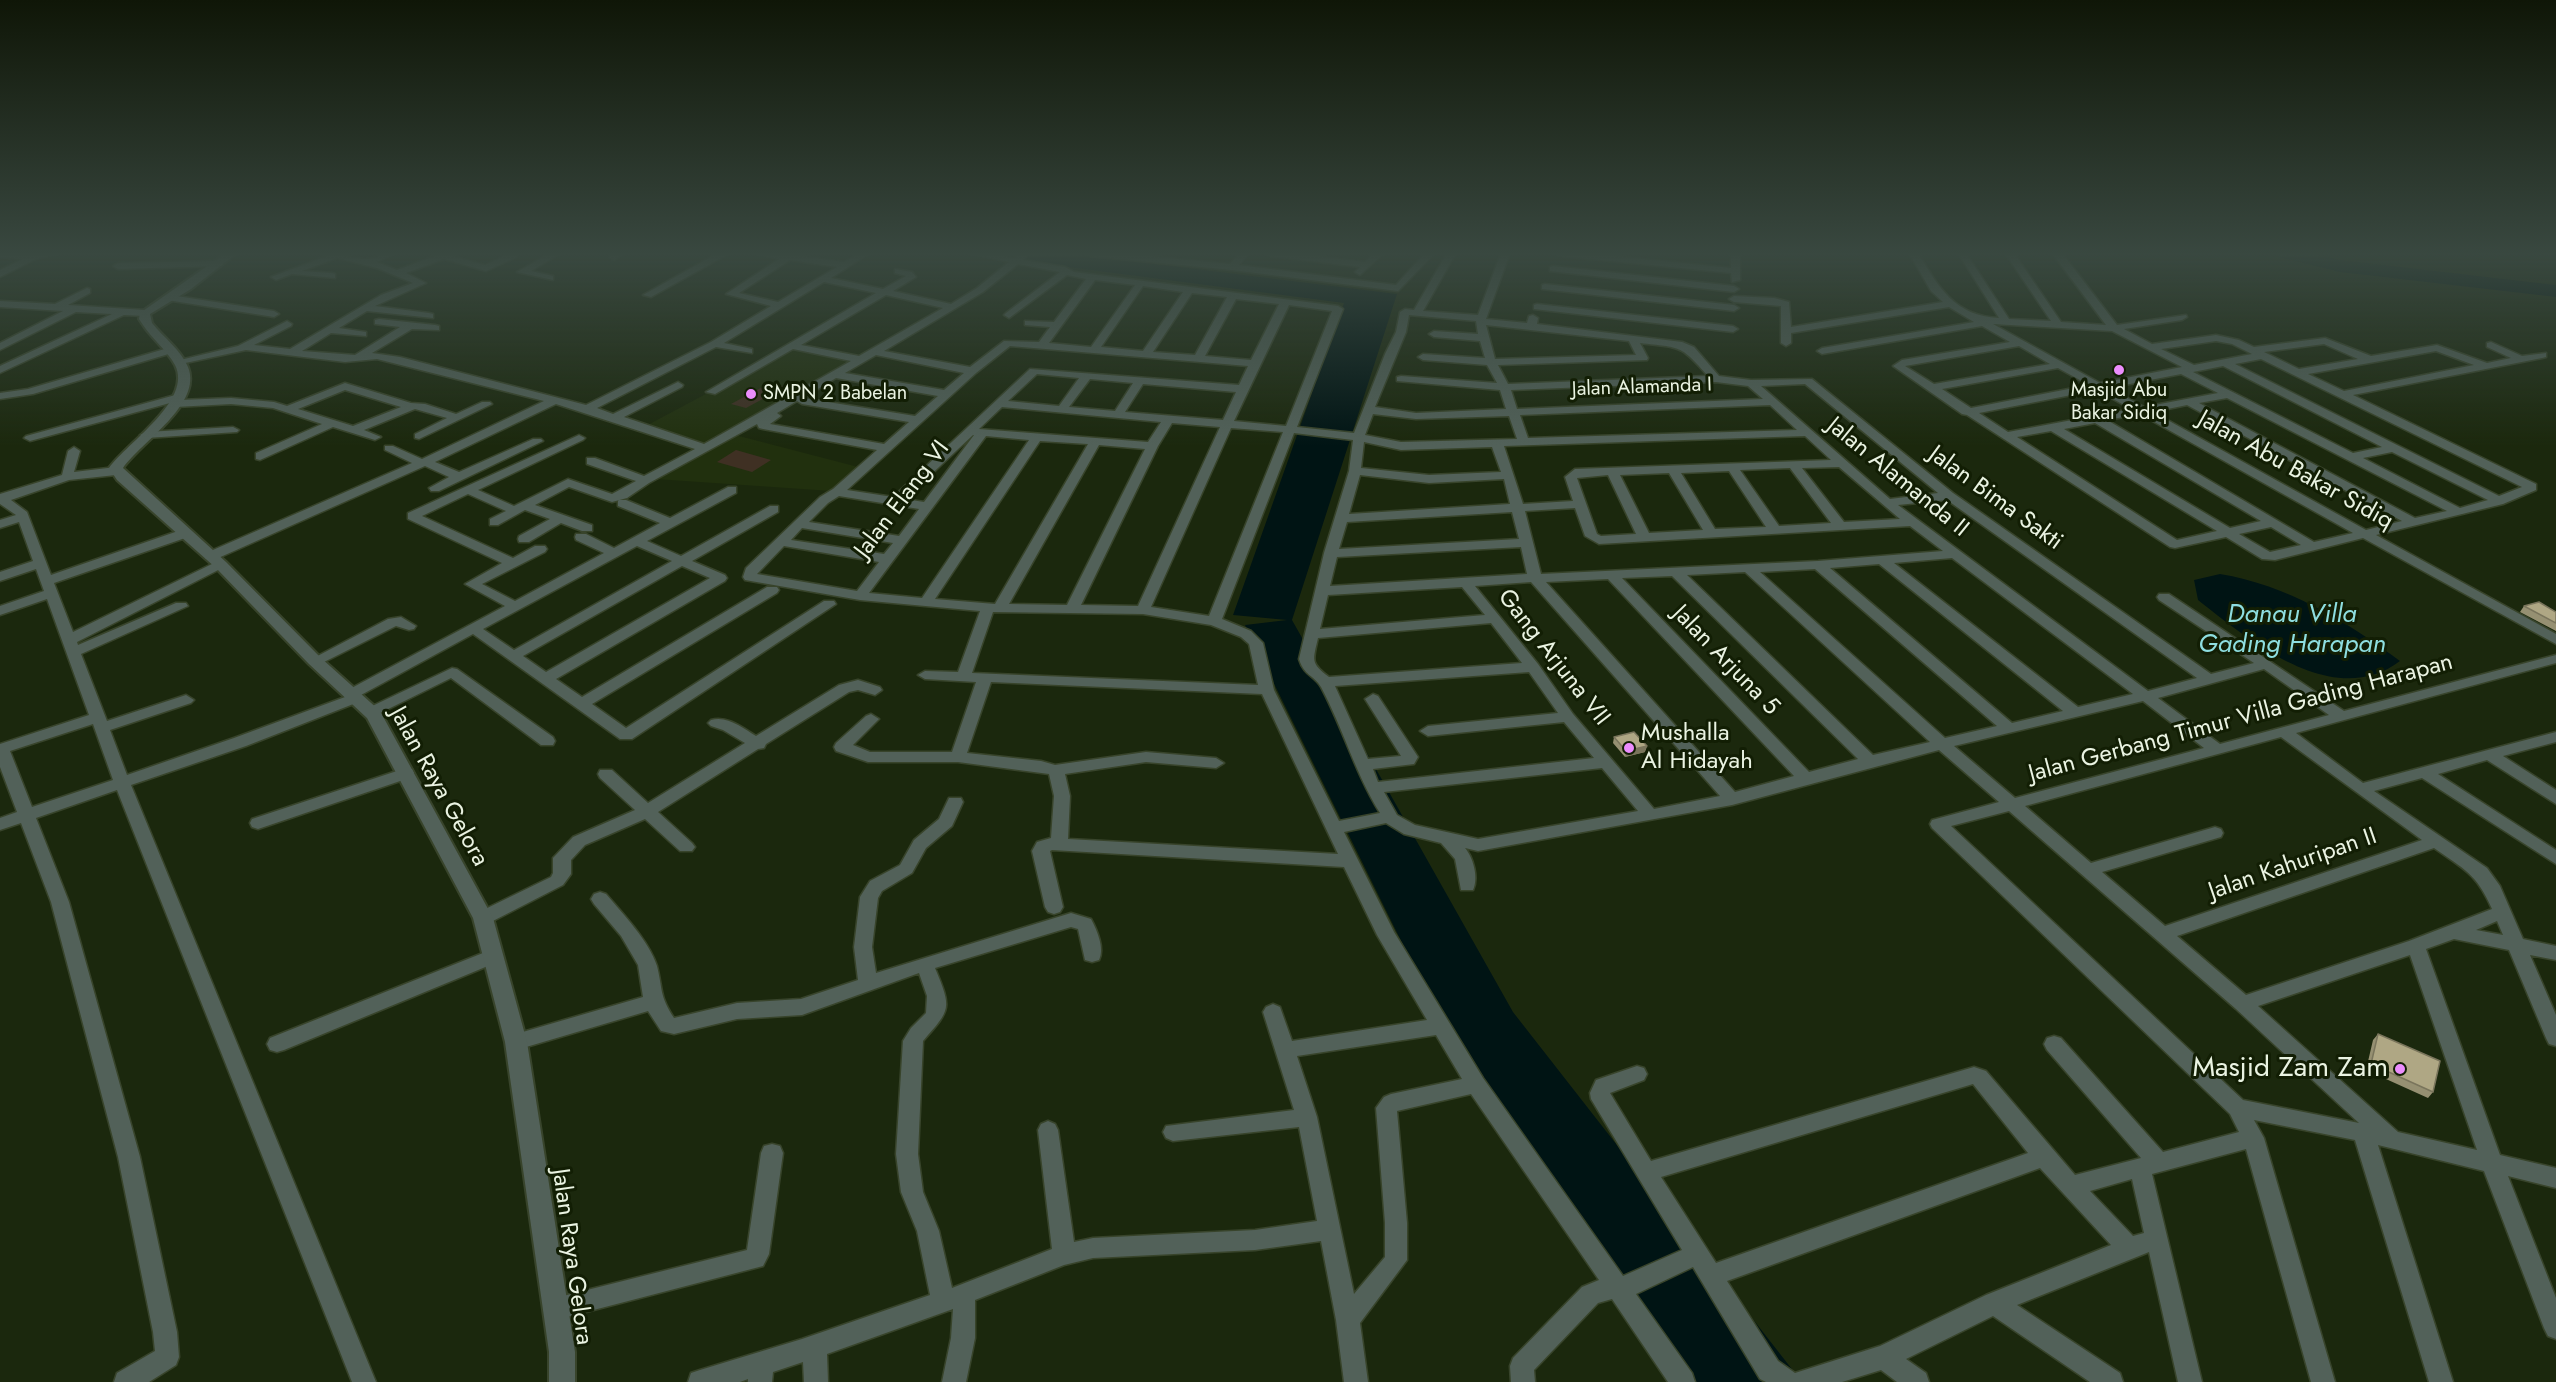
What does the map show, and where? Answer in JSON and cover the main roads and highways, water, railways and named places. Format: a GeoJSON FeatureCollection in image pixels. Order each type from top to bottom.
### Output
{"type":"FeatureCollection","features":[{"type":"Feature","properties":{"kind":"water"},"geometry":{"type":"Polygon","coordinates":[[[1339,317],[1389,317],[1292,620],[1513,1012],[1802,1382],[1672,1382],[1453,1046],[1245,625],[1287,620],[1233,615],[1339,317]]]}},
{"type":"Feature","properties":{"kind":"water","name":"Danau Villa Gading Harapan"},"geometry":{"type":"Polygon","coordinates":[[[2220,574],[2269,587],[2315,607],[2359,632],[2400,661],[2375,674],[2348,678],[2321,674],[2294,665],[2267,651],[2198,600],[2194,580],[2220,574]]]}},
{"type":"Feature","properties":{"kind":"place","name":"Masjid Abu Bakar Sidiq"},"geometry":{"type":"Point","coordinates":[2119,370]}},
{"type":"Feature","properties":{"kind":"place","name":"SMPN 2 Babelan"},"geometry":{"type":"Point","coordinates":[751,394]}},
{"type":"Feature","properties":{"kind":"place","name":"Mushalla Al Hidayah"},"geometry":{"type":"Point","coordinates":[1629,748]}},
{"type":"Feature","properties":{"kind":"place","name":"Masjid Zam Zam"},"geometry":{"type":"Point","coordinates":[2400,1069]}}]}
